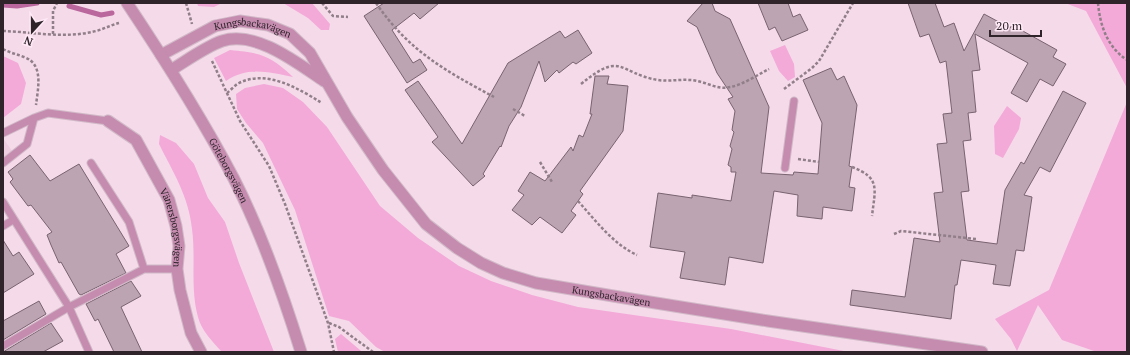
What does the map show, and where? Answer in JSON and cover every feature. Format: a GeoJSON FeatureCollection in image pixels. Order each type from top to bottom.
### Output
{"type":"FeatureCollection","features":[{"type":"Feature","properties":{"kind":"street","name":"Göteborgsvägen"},"geometry":{"type":"LineString","coordinates":[[126,3],[188,96],[234,180],[272,268],[301,352]]}},
{"type":"Feature","properties":{"kind":"street","name":"Kungsbackavägen"},"geometry":{"type":"LineString","coordinates":[[161,55],[215,26],[240,21],[268,25],[290,34],[310,53],[326,82],[383,170],[426,224],[457,248],[481,263],[503,273],[536,283],[623,298],[982,352]]}},
{"type":"Feature","properties":{"kind":"street","name":"Kungsbackavägen"},"geometry":{"type":"LineString","coordinates":[[171,70],[222,41],[244,39],[267,46],[285,54],[326,82]]}},
{"type":"Feature","properties":{"kind":"street","name":"Vänersborgsvägen"},"geometry":{"type":"LineString","coordinates":[[108,121],[136,140],[169,200],[176,226],[179,246],[177,269],[180,290],[191,333],[201,352]]}},
{"type":"Feature","properties":{"kind":"lane"},"geometry":{"type":"LineString","coordinates":[[785,168],[794,101]]}},
{"type":"Feature","properties":{"kind":"lane"},"geometry":{"type":"LineString","coordinates":[[3,133],[48,113],[108,121]]}},
{"type":"Feature","properties":{"kind":"lane"},"geometry":{"type":"LineString","coordinates":[[3,163],[27,144],[34,118]]}},
{"type":"Feature","properties":{"kind":"lane"},"geometry":{"type":"LineString","coordinates":[[91,163],[128,222],[144,269]]}},
{"type":"Feature","properties":{"kind":"lane"},"geometry":{"type":"LineString","coordinates":[[3,202],[69,307],[89,352]]}},
{"type":"Feature","properties":{"kind":"lane"},"geometry":{"type":"LineString","coordinates":[[3,226],[13,220]]}},
{"type":"Feature","properties":{"kind":"lane"},"geometry":{"type":"LineString","coordinates":[[3,346],[69,307],[144,269],[177,269]]}},
{"type":"Feature","properties":{"kind":"path"},"geometry":{"type":"LineString","coordinates":[[52,34],[53,11],[57,3]]}},
{"type":"Feature","properties":{"kind":"path"},"geometry":{"type":"LineString","coordinates":[[186,3],[187,12],[196,35]]}},
{"type":"Feature","properties":{"kind":"path"},"geometry":{"type":"LineString","coordinates":[[322,3],[333,16],[348,17]]}},
{"type":"Feature","properties":{"kind":"path"},"geometry":{"type":"LineString","coordinates":[[376,3],[391,24],[429,60],[494,97]]}},
{"type":"Feature","properties":{"kind":"path"},"geometry":{"type":"LineString","coordinates":[[784,89],[812,68],[819,60],[853,3]]}},
{"type":"Feature","properties":{"kind":"path"},"geometry":{"type":"LineString","coordinates":[[1098,3],[1100,20],[1105,36],[1127,60]]}},
{"type":"Feature","properties":{"kind":"path"},"geometry":{"type":"LineString","coordinates":[[3,31],[52,34],[82,33],[95,31],[119,23]]}},
{"type":"Feature","properties":{"kind":"path"},"geometry":{"type":"LineString","coordinates":[[3,49],[26,57],[34,62],[38,71],[39,83],[34,118]]}},
{"type":"Feature","properties":{"kind":"path"},"geometry":{"type":"LineString","coordinates":[[206,50],[240,121],[269,166],[288,212],[328,323],[334,352]]}},
{"type":"Feature","properties":{"kind":"path"},"geometry":{"type":"LineString","coordinates":[[581,84],[596,72],[608,66],[618,65],[656,80],[668,82],[692,80],[721,88],[730,87],[769,69]]}},
{"type":"Feature","properties":{"kind":"path"},"geometry":{"type":"LineString","coordinates":[[227,93],[240,83],[256,79],[272,79],[290,86],[327,105]]}},
{"type":"Feature","properties":{"kind":"path"},"geometry":{"type":"LineString","coordinates":[[513,109],[525,116]]}},
{"type":"Feature","properties":{"kind":"path"},"geometry":{"type":"LineString","coordinates":[[795,158],[819,162]]}},
{"type":"Feature","properties":{"kind":"path"},"geometry":{"type":"LineString","coordinates":[[540,162],[552,182]]}},
{"type":"Feature","properties":{"kind":"path"},"geometry":{"type":"LineString","coordinates":[[852,167],[864,171],[872,177],[876,187],[872,216]]}},
{"type":"Feature","properties":{"kind":"path"},"geometry":{"type":"LineString","coordinates":[[578,201],[602,228],[625,250],[637,255]]}},
{"type":"Feature","properties":{"kind":"path"},"geometry":{"type":"LineString","coordinates":[[894,234],[901,231],[976,239]]}},
{"type":"Feature","properties":{"kind":"path"},"geometry":{"type":"LineString","coordinates":[[328,323],[345,331],[373,352]]}},
{"type":"Feature","properties":{"kind":"shaded area"},"geometry":{"type":"Polygon","coordinates":[[[197,3],[222,3],[214,7],[198,6],[197,3]]]}},
{"type":"Feature","properties":{"kind":"shaded area"},"geometry":{"type":"Polygon","coordinates":[[[283,3],[312,3],[330,24],[329,30],[321,30],[308,18],[283,3]]]}},
{"type":"Feature","properties":{"kind":"shaded area"},"geometry":{"type":"Polygon","coordinates":[[[1065,3],[1127,3],[1127,88],[1086,11],[1065,3]]]}},
{"type":"Feature","properties":{"kind":"shaded area"},"geometry":{"type":"Polygon","coordinates":[[[785,45],[794,64],[795,77],[788,81],[779,71],[770,51],[785,45]]]}},
{"type":"Feature","properties":{"kind":"shaded area"},"geometry":{"type":"Polygon","coordinates":[[[230,50],[250,52],[264,56],[278,64],[293,77],[267,72],[250,72],[234,76],[226,81],[214,58],[230,50]]]}},
{"type":"Feature","properties":{"kind":"shaded area"},"geometry":{"type":"Polygon","coordinates":[[[3,56],[18,63],[26,83],[21,104],[3,118],[3,56]]]}},
{"type":"Feature","properties":{"kind":"shaded area"},"geometry":{"type":"Polygon","coordinates":[[[264,84],[283,88],[303,102],[327,127],[380,206],[418,238],[459,266],[491,281],[532,295],[578,307],[731,329],[849,352],[385,352],[376,347],[349,321],[329,316],[295,210],[263,143],[246,123],[237,109],[236,94],[245,88],[264,84]]]}},
{"type":"Feature","properties":{"kind":"shaded area"},"geometry":{"type":"Polygon","coordinates":[[[1127,102],[1127,352],[1097,352],[1062,340],[1038,305],[1017,351],[1011,339],[995,319],[1049,290],[1127,102]]]}},
{"type":"Feature","properties":{"kind":"shaded area"},"geometry":{"type":"Polygon","coordinates":[[[1007,106],[1021,118],[1019,129],[1003,158],[995,154],[994,126],[1007,106]]]}},
{"type":"Feature","properties":{"kind":"shaded area"},"geometry":{"type":"Polygon","coordinates":[[[160,135],[176,143],[194,164],[208,198],[225,222],[239,263],[274,352],[222,352],[202,327],[198,317],[194,295],[193,240],[188,206],[180,185],[159,144],[160,135]]]}},
{"type":"Feature","properties":{"kind":"shaded area"},"geometry":{"type":"Polygon","coordinates":[[[3,138],[12,151],[3,157],[3,138]]]}},
{"type":"Feature","properties":{"kind":"shaded area"},"geometry":{"type":"Polygon","coordinates":[[[341,334],[362,352],[338,352],[335,339],[341,334]]]}},
{"type":"Feature","properties":{"kind":"building"},"geometry":{"type":"Polygon","coordinates":[[[384,3],[439,3],[420,19],[414,13],[392,30],[413,63],[420,59],[427,70],[407,83],[364,16],[384,3]]]}},
{"type":"Feature","properties":{"kind":"building"},"geometry":{"type":"Polygon","coordinates":[[[703,3],[712,3],[715,11],[730,19],[769,107],[761,173],[793,175],[794,172],[818,174],[822,123],[803,80],[831,68],[837,80],[844,76],[857,105],[849,166],[852,167],[849,187],[855,188],[852,211],[823,207],[822,219],[797,216],[798,195],[774,191],[763,263],[729,257],[725,285],[680,278],[685,252],[650,247],[658,193],[692,198],[692,195],[731,201],[736,172],[731,172],[731,167],[728,165],[732,149],[730,146],[734,132],[732,130],[735,111],[728,99],[733,97],[717,73],[697,27],[687,21],[703,3]]]}},
{"type":"Feature","properties":{"kind":"building"},"geometry":{"type":"Polygon","coordinates":[[[758,3],[788,3],[793,17],[800,14],[808,30],[782,41],[775,27],[769,30],[758,3]]]}},
{"type":"Feature","properties":{"kind":"building"},"geometry":{"type":"Polygon","coordinates":[[[908,3],[935,3],[944,27],[954,23],[964,51],[984,14],[1010,28],[1012,25],[1057,50],[1053,57],[1066,64],[1053,86],[1040,79],[1027,102],[1011,93],[1028,63],[975,34],[980,70],[972,71],[976,112],[968,113],[971,140],[963,141],[969,191],[961,192],[967,240],[997,244],[1005,190],[1021,162],[1024,164],[1063,91],[1086,103],[1050,172],[1040,167],[1024,195],[1032,197],[1024,251],[1016,250],[1010,286],[993,284],[996,265],[961,260],[957,285],[955,285],[951,319],[850,305],[852,290],[905,297],[914,238],[940,242],[934,193],[943,192],[937,144],[947,143],[943,114],[952,113],[946,61],[940,63],[929,34],[920,37],[908,3]]]}},
{"type":"Feature","properties":{"kind":"building"},"geometry":{"type":"Polygon","coordinates":[[[578,30],[592,53],[576,64],[573,62],[559,73],[557,70],[545,82],[539,61],[521,107],[509,126],[501,147],[500,146],[483,174],[485,176],[473,186],[432,142],[438,137],[405,90],[418,81],[462,144],[508,63],[560,31],[565,38],[578,30]]]}},
{"type":"Feature","properties":{"kind":"building"},"geometry":{"type":"Polygon","coordinates":[[[595,76],[609,76],[607,84],[628,86],[623,131],[580,191],[583,194],[571,211],[576,215],[562,233],[540,217],[532,225],[512,210],[524,195],[518,191],[530,172],[545,181],[571,147],[573,151],[579,135],[583,137],[592,114],[590,114],[595,76]]]}},
{"type":"Feature","properties":{"kind":"building"},"geometry":{"type":"Polygon","coordinates":[[[30,155],[50,181],[79,164],[129,246],[116,254],[126,273],[81,295],[79,294],[61,262],[59,263],[51,245],[47,235],[52,232],[31,205],[28,206],[10,182],[13,179],[8,172],[30,155]]]}},
{"type":"Feature","properties":{"kind":"building"},"geometry":{"type":"Polygon","coordinates":[[[3,240],[13,256],[19,252],[34,274],[3,293],[3,240]]]}},
{"type":"Feature","properties":{"kind":"building"},"geometry":{"type":"Polygon","coordinates":[[[131,281],[141,296],[121,307],[142,352],[114,352],[98,319],[95,321],[86,304],[131,281]]]}},
{"type":"Feature","properties":{"kind":"building"},"geometry":{"type":"Polygon","coordinates":[[[39,301],[46,314],[3,340],[3,321],[39,301]]]}},
{"type":"Feature","properties":{"kind":"building"},"geometry":{"type":"Polygon","coordinates":[[[51,323],[63,341],[43,352],[3,352],[51,323]]]}},
{"type":"Feature","properties":{"kind":"waterway"},"geometry":{"type":"LineString","coordinates":[[3,5],[17,6],[37,3]]}},
{"type":"Feature","properties":{"kind":"waterway"},"geometry":{"type":"LineString","coordinates":[[69,6],[101,15],[112,13]]}}]}
